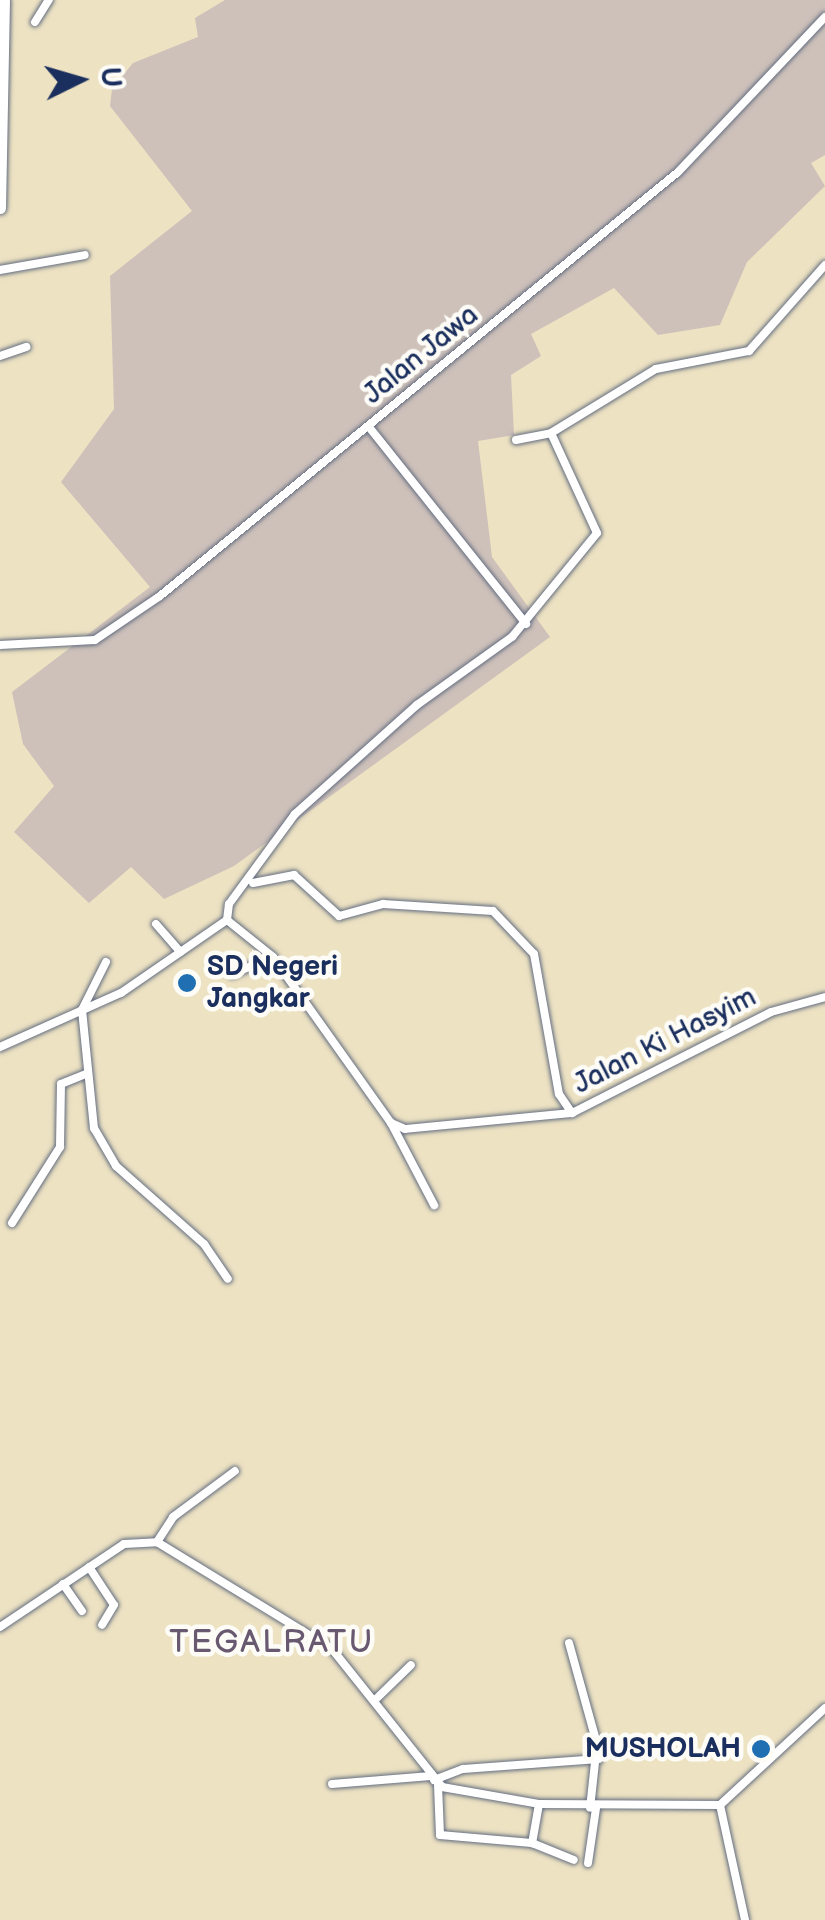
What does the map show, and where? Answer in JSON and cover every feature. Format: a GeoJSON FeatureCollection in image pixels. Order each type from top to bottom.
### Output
{"type":"FeatureCollection","features":[{"type":"Feature","properties":{"kind":"highway"},"geometry":{"type":"LineString","coordinates":[[0,208],[4,0]]}},
{"type":"Feature","properties":{"kind":"street"},"geometry":{"type":"LineString","coordinates":[[35,22],[50,0]]}},
{"type":"Feature","properties":{"kind":"street","name":"Jalan Jawa"},"geometry":{"type":"LineString","coordinates":[[0,645],[104,636],[369,426],[678,172],[825,17]]}},
{"type":"Feature","properties":{"kind":"street"},"geometry":{"type":"LineString","coordinates":[[0,270],[85,255]]}},
{"type":"Feature","properties":{"kind":"street"},"geometry":{"type":"LineString","coordinates":[[516,440],[552,433],[656,369],[749,351],[825,265]]}},
{"type":"Feature","properties":{"kind":"street"},"geometry":{"type":"LineString","coordinates":[[0,356],[26,347]]}},
{"type":"Feature","properties":{"kind":"street"},"geometry":{"type":"LineString","coordinates":[[369,426],[526,624]]}},
{"type":"Feature","properties":{"kind":"street"},"geometry":{"type":"LineString","coordinates":[[227,920],[228,904],[250,884],[294,814],[526,624],[598,530],[552,433]]}},
{"type":"Feature","properties":{"kind":"street"},"geometry":{"type":"LineString","coordinates":[[250,884],[294,874],[339,916],[383,904],[493,911],[534,954],[560,1094],[572,1113]]}},
{"type":"Feature","properties":{"kind":"street"},"geometry":{"type":"LineString","coordinates":[[0,1047],[82,1010],[227,920]]}},
{"type":"Feature","properties":{"kind":"street"},"geometry":{"type":"LineString","coordinates":[[227,920],[272,956],[391,1124],[434,1205]]}},
{"type":"Feature","properties":{"kind":"street"},"geometry":{"type":"LineString","coordinates":[[156,924],[180,952]]}},
{"type":"Feature","properties":{"kind":"street"},"geometry":{"type":"LineString","coordinates":[[232,974],[272,956]]}},
{"type":"Feature","properties":{"kind":"street"},"geometry":{"type":"LineString","coordinates":[[106,962],[82,1010],[86,1074],[108,1156],[204,1244],[228,1279]]}},
{"type":"Feature","properties":{"kind":"street","name":"Jalan Ki Hasyim"},"geometry":{"type":"LineString","coordinates":[[391,1124],[572,1113],[771,1012],[825,997]]}},
{"type":"Feature","properties":{"kind":"street"},"geometry":{"type":"LineString","coordinates":[[12,1223],[60,1147],[61,1084],[86,1074]]}},
{"type":"Feature","properties":{"kind":"street"},"geometry":{"type":"LineString","coordinates":[[157,1542],[173,1517],[235,1471]]}},
{"type":"Feature","properties":{"kind":"street"},"geometry":{"type":"LineString","coordinates":[[0,1627],[131,1541],[157,1542],[321,1640],[375,1700],[434,1780],[440,1835],[532,1843],[574,1860]]}},
{"type":"Feature","properties":{"kind":"street"},"geometry":{"type":"LineString","coordinates":[[89,1566],[114,1605],[102,1626]]}},
{"type":"Feature","properties":{"kind":"street"},"geometry":{"type":"LineString","coordinates":[[63,1584],[82,1611]]}},
{"type":"Feature","properties":{"kind":"street"},"geometry":{"type":"LineString","coordinates":[[569,1643],[598,1759],[588,1864]]}},
{"type":"Feature","properties":{"kind":"street"},"geometry":{"type":"LineString","coordinates":[[375,1700],[411,1665]]}},
{"type":"Feature","properties":{"kind":"street"},"geometry":{"type":"LineString","coordinates":[[434,1780],[539,1804],[593,1808],[720,1805],[825,1708]]}},
{"type":"Feature","properties":{"kind":"street"},"geometry":{"type":"LineString","coordinates":[[332,1784],[434,1780],[598,1759]]}},
{"type":"Feature","properties":{"kind":"street"},"geometry":{"type":"LineString","coordinates":[[532,1843],[539,1804]]}},
{"type":"Feature","properties":{"kind":"street"},"geometry":{"type":"LineString","coordinates":[[720,1805],[745,1920]]}},
{"type":"Feature","properties":{"kind":"shaded area"},"geometry":{"type":"Polygon","coordinates":[[[225,0],[825,0],[825,155],[811,163],[825,186],[747,262],[720,325],[658,335],[614,288],[531,334],[541,356],[511,375],[514,435],[478,441],[492,557],[550,637],[234,866],[164,899],[131,867],[89,903],[14,832],[54,786],[23,744],[12,692],[150,587],[61,482],[114,409],[110,276],[192,211],[110,106],[112,89],[133,63],[198,37],[195,18],[225,0]]]}},
{"type":"Feature","properties":{"kind":"place","name":"SD Negeri Jangkar"},"geometry":{"type":"Point","coordinates":[187,983]}},
{"type":"Feature","properties":{"kind":"place","name":"MUSHOLAH"},"geometry":{"type":"Point","coordinates":[761,1749]}},
{"type":"Feature","properties":{"kind":"district","name":"TEGALRATU"},"geometry":{"type":"Point","coordinates":[272,1643]}}]}
